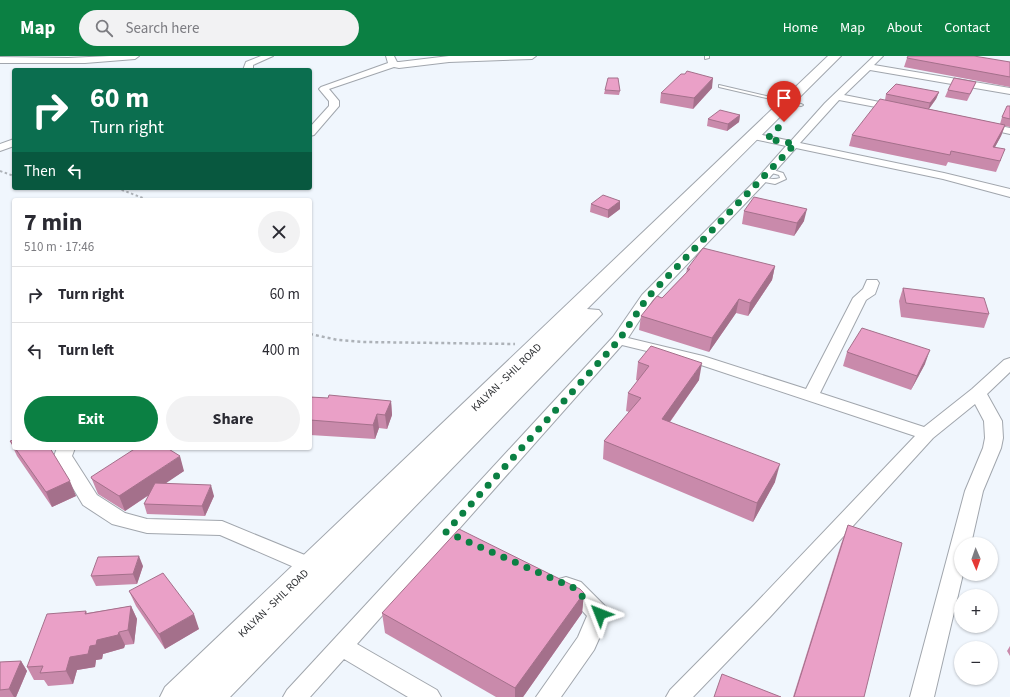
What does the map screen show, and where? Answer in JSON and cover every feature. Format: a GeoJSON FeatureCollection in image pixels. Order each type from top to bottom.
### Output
{"type":"FeatureCollection","features":[{"type":"Feature","properties":{"kind":"main road","name":"KALYAN - SHIL ROAD"},"geometry":{"type":"LineString","coordinates":[[209,697],[794,103],[835,56]]}},
{"type":"Feature","properties":{"kind":"main road","name":"KALYAN - SHIL ROAD"},"geometry":{"type":"LineString","coordinates":[[794,103],[848,56]]}},
{"type":"Feature","properties":{"kind":"main road","name":"KALYAN - SHIL ROAD"},"geometry":{"type":"LineString","coordinates":[[176,697],[538,345],[760,137]]}},
{"type":"Feature","properties":{"kind":"street"},"geometry":{"type":"LineString","coordinates":[[0,60],[133,60],[138,56]]}},
{"type":"Feature","properties":{"kind":"street"},"geometry":{"type":"LineString","coordinates":[[248,68],[249,64],[269,56]]}},
{"type":"Feature","properties":{"kind":"street"},"geometry":{"type":"LineString","coordinates":[[312,131],[334,106],[334,101],[324,90],[326,87],[392,60],[399,65],[449,59],[531,56]]}},
{"type":"Feature","properties":{"kind":"street"},"geometry":{"type":"LineString","coordinates":[[295,697],[619,340],[647,298],[766,176],[837,97],[879,56]]}},
{"type":"Feature","properties":{"kind":"street"},"geometry":{"type":"LineString","coordinates":[[869,67],[1010,91]]}},
{"type":"Feature","properties":{"kind":"street"},"geometry":{"type":"LineString","coordinates":[[837,97],[908,110]]}},
{"type":"Feature","properties":{"kind":"street"},"geometry":{"type":"LineString","coordinates":[[968,122],[1010,131]]}},
{"type":"Feature","properties":{"kind":"street"},"geometry":{"type":"LineString","coordinates":[[760,137],[944,176],[1010,193]]}},
{"type":"Feature","properties":{"kind":"street"},"geometry":{"type":"LineString","coordinates":[[0,148],[12,143]]}},
{"type":"Feature","properties":{"kind":"street"},"geometry":{"type":"LineString","coordinates":[[810,397],[860,298],[870,291],[872,283]]}},
{"type":"Feature","properties":{"kind":"street"},"geometry":{"type":"LineString","coordinates":[[619,340],[697,359],[927,434]]}},
{"type":"Feature","properties":{"kind":"street"},"geometry":{"type":"LineString","coordinates":[[678,697],[762,611],[927,434],[978,393],[1010,363]]}},
{"type":"Feature","properties":{"kind":"street"},"geometry":{"type":"LineString","coordinates":[[922,697],[974,491],[992,448],[994,438],[993,421],[978,393]]}},
{"type":"Feature","properties":{"kind":"street"},"geometry":{"type":"LineString","coordinates":[[65,450],[62,456],[90,500],[119,519],[147,526],[222,528],[310,566]]}},
{"type":"Feature","properties":{"kind":"street"},"geometry":{"type":"LineString","coordinates":[[446,532],[468,541]]}},
{"type":"Feature","properties":{"kind":"street"},"geometry":{"type":"LineString","coordinates":[[546,576],[574,588],[600,614],[586,642],[548,697]]}},
{"type":"Feature","properties":{"kind":"street"},"geometry":{"type":"LineString","coordinates":[[342,646],[429,697]]}},
{"type":"Feature","properties":{"kind":"lane"},"geometry":{"type":"LineString","coordinates":[[720,86],[794,103]]}},
{"type":"Feature","properties":{"kind":"path"},"geometry":{"type":"LineString","coordinates":[[0,171],[12,175]]}},
{"type":"Feature","properties":{"kind":"path"},"geometry":{"type":"LineString","coordinates":[[122,190],[143,198]]}},
{"type":"Feature","properties":{"kind":"path"},"geometry":{"type":"LineString","coordinates":[[312,335],[342,342],[406,344],[486,342],[538,345]]}},
{"type":"Feature","properties":{"kind":"building"},"geometry":{"type":"Polygon","coordinates":[[[908,56],[974,56],[1010,62],[1010,77],[907,58],[908,56]]]}},
{"type":"Feature","properties":{"kind":"building"},"geometry":{"type":"Polygon","coordinates":[[[687,71],[713,78],[694,98],[661,93],[681,74],[685,74],[687,71]]]}},
{"type":"Feature","properties":{"kind":"building"},"geometry":{"type":"Polygon","coordinates":[[[608,78],[618,78],[620,91],[605,90],[608,78]]]}},
{"type":"Feature","properties":{"kind":"building"},"geometry":{"type":"Polygon","coordinates":[[[954,78],[976,82],[970,94],[948,90],[954,78]]]}},
{"type":"Feature","properties":{"kind":"building"},"geometry":{"type":"Polygon","coordinates":[[[896,84],[939,92],[930,103],[886,94],[896,84]]]}},
{"type":"Feature","properties":{"kind":"building"},"geometry":{"type":"Polygon","coordinates":[[[880,99],[1005,125],[993,147],[1005,149],[1000,161],[951,151],[950,155],[852,135],[880,99]]]}},
{"type":"Feature","properties":{"kind":"building"},"geometry":{"type":"Polygon","coordinates":[[[1007,106],[1010,106],[1010,119],[1002,117],[1007,106]]]}},
{"type":"Feature","properties":{"kind":"building"},"geometry":{"type":"Polygon","coordinates":[[[720,110],[740,115],[728,124],[708,119],[720,110]]]}},
{"type":"Feature","properties":{"kind":"building"},"geometry":{"type":"Polygon","coordinates":[[[603,195],[620,201],[608,210],[591,204],[603,195]]]}},
{"type":"Feature","properties":{"kind":"building"},"geometry":{"type":"Polygon","coordinates":[[[754,197],[807,209],[797,223],[744,211],[754,197]]]}},
{"type":"Feature","properties":{"kind":"building"},"geometry":{"type":"Polygon","coordinates":[[[703,248],[775,266],[750,303],[739,299],[712,338],[641,316],[657,296],[662,298],[690,269],[687,269],[703,248]]]}},
{"type":"Feature","properties":{"kind":"building"},"geometry":{"type":"Polygon","coordinates":[[[903,288],[984,298],[989,314],[906,303],[903,288]]]}},
{"type":"Feature","properties":{"kind":"building"},"geometry":{"type":"Polygon","coordinates":[[[862,328],[930,350],[917,376],[847,352],[862,328]]]}},
{"type":"Feature","properties":{"kind":"building"},"geometry":{"type":"Polygon","coordinates":[[[651,346],[702,363],[662,419],[780,464],[757,503],[604,441],[641,398],[628,393],[649,366],[638,362],[651,346]]]}},
{"type":"Feature","properties":{"kind":"building"},"geometry":{"type":"Polygon","coordinates":[[[329,395],[391,401],[385,415],[377,414],[373,425],[312,420],[312,397],[328,398],[329,395]]]}},
{"type":"Feature","properties":{"kind":"building"},"geometry":{"type":"Polygon","coordinates":[[[16,450],[51,450],[70,481],[46,492],[16,450]]]}},
{"type":"Feature","properties":{"kind":"building"},"geometry":{"type":"Polygon","coordinates":[[[133,450],[170,450],[180,456],[119,496],[91,477],[133,450]]]}},
{"type":"Feature","properties":{"kind":"building"},"geometry":{"type":"Polygon","coordinates":[[[155,483],[211,485],[202,506],[144,504],[155,483]]]}},
{"type":"Feature","properties":{"kind":"building"},"geometry":{"type":"Polygon","coordinates":[[[848,525],[902,543],[864,697],[794,697],[848,525]]]}},
{"type":"Feature","properties":{"kind":"building"},"geometry":{"type":"Polygon","coordinates":[[[459,529],[580,589],[584,593],[515,688],[382,613],[459,529]]]}},
{"type":"Feature","properties":{"kind":"building"},"geometry":{"type":"Polygon","coordinates":[[[139,556],[133,574],[91,576],[98,557],[139,556]]]}},
{"type":"Feature","properties":{"kind":"building"},"geometry":{"type":"Polygon","coordinates":[[[163,573],[194,614],[159,634],[129,591],[163,573]]]}},
{"type":"Feature","properties":{"kind":"building"},"geometry":{"type":"Polygon","coordinates":[[[131,606],[128,630],[119,632],[118,635],[97,640],[96,645],[90,646],[88,654],[70,657],[66,671],[40,673],[43,666],[27,667],[47,614],[86,611],[85,614],[131,606]]]}},
{"type":"Feature","properties":{"kind":"building"},"geometry":{"type":"Polygon","coordinates":[[[21,661],[9,689],[0,690],[0,662],[21,661]]]}},
{"type":"Feature","properties":{"kind":"building"},"geometry":{"type":"Polygon","coordinates":[[[722,674],[781,697],[714,697],[722,674]]]}},
{"type":"Feature","properties":{"kind":"route"},"geometry":{"type":"LineString","coordinates":[[600,614],[574,588],[446,532],[619,340],[647,298],[795,144],[767,139],[784,122]]}}]}
